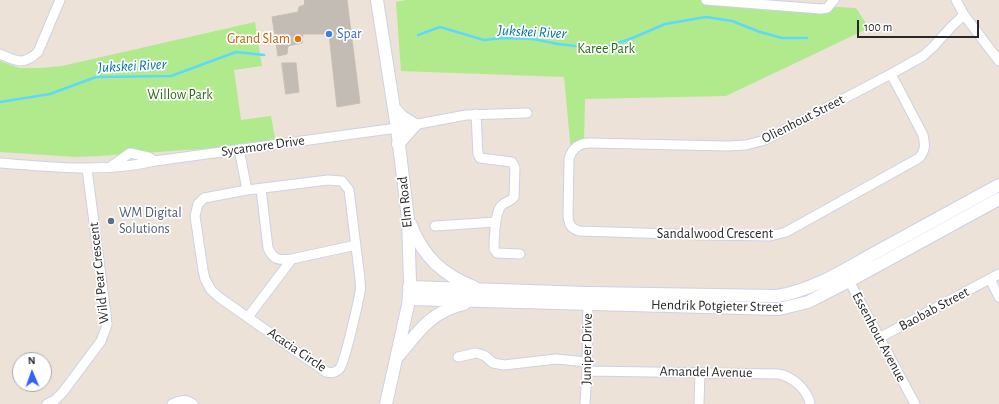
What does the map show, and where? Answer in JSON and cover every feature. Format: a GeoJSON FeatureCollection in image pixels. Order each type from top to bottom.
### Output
{"type":"FeatureCollection","features":[{"type":"Feature","properties":{"kind":"street"},"geometry":{"type":"LineString","coordinates":[[0,54],[16,62],[33,57],[38,52],[60,0]]}},
{"type":"Feature","properties":{"kind":"street","name":"Elm Road"},"geometry":{"type":"LineString","coordinates":[[377,0],[394,108],[408,218],[409,293],[386,404]]}},
{"type":"Feature","properties":{"kind":"street"},"geometry":{"type":"LineString","coordinates":[[706,0],[821,9],[826,8],[834,0]]}},
{"type":"Feature","properties":{"kind":"street"},"geometry":{"type":"LineString","coordinates":[[956,0],[964,15],[999,61]]}},
{"type":"Feature","properties":{"kind":"street","name":"Olienhout Street"},"geometry":{"type":"LineString","coordinates":[[571,153],[577,145],[586,143],[727,146],[756,143],[776,135],[891,74],[927,53],[964,15]]}},
{"type":"Feature","properties":{"kind":"street","name":"Sandalwood Crescent"},"geometry":{"type":"LineString","coordinates":[[571,153],[569,159],[568,216],[570,225],[574,230],[703,235],[776,235],[798,225],[920,158],[923,154],[925,146],[923,135],[891,74]]}},
{"type":"Feature","properties":{"kind":"street"},"geometry":{"type":"LineString","coordinates":[[394,108],[401,116],[415,125],[398,144]]}},
{"type":"Feature","properties":{"kind":"street","name":"Sycamore Drive"},"geometry":{"type":"LineString","coordinates":[[0,163],[87,169],[134,166],[155,161],[396,128],[476,114],[526,113]]}},
{"type":"Feature","properties":{"kind":"street"},"geometry":{"type":"LineString","coordinates":[[476,114],[478,154],[480,158],[507,161],[512,162],[515,165],[514,197],[512,200],[502,204],[500,207],[496,222],[494,248],[496,252],[520,254]]}},
{"type":"Feature","properties":{"kind":"street"},"geometry":{"type":"LineString","coordinates":[[238,149],[247,190]]}},
{"type":"Feature","properties":{"kind":"street","name":"Wild Pear Crescent"},"geometry":{"type":"LineString","coordinates":[[47,404],[55,400],[63,392],[101,341],[107,325],[87,169]]}},
{"type":"Feature","properties":{"kind":"street","name":"Acacia Circle"},"geometry":{"type":"LineString","coordinates":[[328,180],[342,181],[349,190],[360,279],[360,291],[342,364],[339,369],[333,373],[326,372],[220,298],[211,290],[205,279],[195,216],[198,204],[204,198],[247,190],[328,180]]}},
{"type":"Feature","properties":{"kind":"street","name":"Hendrik Potgieter Street"},"geometry":{"type":"LineString","coordinates":[[588,299],[777,296],[804,289],[843,270],[999,185]]}},
{"type":"Feature","properties":{"kind":"street"},"geometry":{"type":"LineString","coordinates":[[261,189],[268,248],[272,256],[282,260],[292,259],[356,246]]}},
{"type":"Feature","properties":{"kind":"street","name":"Hendrik Potgieter Street"},"geometry":{"type":"LineString","coordinates":[[409,293],[588,299],[779,309],[808,302],[999,199]]}},
{"type":"Feature","properties":{"kind":"street"},"geometry":{"type":"LineString","coordinates":[[408,218],[421,245],[435,264],[449,275],[483,295]]}},
{"type":"Feature","properties":{"kind":"street"},"geometry":{"type":"LineString","coordinates":[[435,226],[496,222]]}},
{"type":"Feature","properties":{"kind":"street"},"geometry":{"type":"LineString","coordinates":[[248,317],[292,259]]}},
{"type":"Feature","properties":{"kind":"street","name":"Essenhout Avenue"},"geometry":{"type":"LineString","coordinates":[[843,270],[915,404]]}},
{"type":"Feature","properties":{"kind":"street","name":"Baobab Street"},"geometry":{"type":"LineString","coordinates":[[879,338],[999,274]]}},
{"type":"Feature","properties":{"kind":"street"},"geometry":{"type":"LineString","coordinates":[[990,279],[999,297]]}},
{"type":"Feature","properties":{"kind":"street"},"geometry":{"type":"LineString","coordinates":[[397,356],[421,328],[435,316],[483,295]]}},
{"type":"Feature","properties":{"kind":"street","name":"Juniper Drive"},"geometry":{"type":"LineString","coordinates":[[585,404],[588,299]]}},
{"type":"Feature","properties":{"kind":"street","name":"Amandel Avenue"},"geometry":{"type":"LineString","coordinates":[[458,357],[476,353],[493,363],[504,365],[556,359],[587,366],[700,372],[783,374],[789,377],[805,392],[810,404]]}},
{"type":"Feature","properties":{"kind":"street"},"geometry":{"type":"LineString","coordinates":[[699,404],[700,372]]}},
{"type":"Feature","properties":{"kind":"street"},"geometry":{"type":"LineString","coordinates":[[175,402],[189,401],[193,404]]}},
{"type":"Feature","properties":{"kind":"green space","name":"Karee Park"},"geometry":{"type":"Polygon","coordinates":[[[406,0],[715,0],[856,8],[869,28],[726,96],[585,99],[584,141],[571,152],[564,77],[401,71],[396,2],[406,0]]]}},
{"type":"Feature","properties":{"kind":"green space","name":"Willow Park"},"geometry":{"type":"Polygon","coordinates":[[[255,22],[262,66],[234,70],[241,120],[271,116],[276,144],[76,157],[0,152],[0,61],[19,68],[62,66],[255,22]]]}},
{"type":"Feature","properties":{"kind":"building"},"geometry":{"type":"Polygon","coordinates":[[[305,0],[347,0],[360,103],[337,107],[329,34],[303,34],[302,43],[288,46],[287,54],[278,56],[272,17],[298,12],[299,7],[304,5],[305,0]]]}},
{"type":"Feature","properties":{"kind":"building"},"geometry":{"type":"Polygon","coordinates":[[[282,63],[296,63],[299,92],[286,94],[282,63]]]}},
{"type":"Feature","properties":{"kind":"waterway","name":"Jukskei River"},"geometry":{"type":"LineString","coordinates":[[418,35],[440,27],[484,40],[503,38],[533,39],[558,44],[601,49],[665,24],[706,17],[732,21],[760,32],[782,38],[807,38]]}},
{"type":"Feature","properties":{"kind":"waterway","name":"Jukskei River"},"geometry":{"type":"LineString","coordinates":[[0,102],[50,94],[96,77],[171,76],[236,52],[264,55]]}},
{"type":"Feature","properties":{"kind":"place","name":"Spar"},"geometry":{"type":"Point","coordinates":[329,34]}},
{"type":"Feature","properties":{"kind":"place","name":"Grand Slam"},"geometry":{"type":"Point","coordinates":[298,39]}},
{"type":"Feature","properties":{"kind":"place","name":"WM Digital Solutions"},"geometry":{"type":"Point","coordinates":[111,221]}}]}
